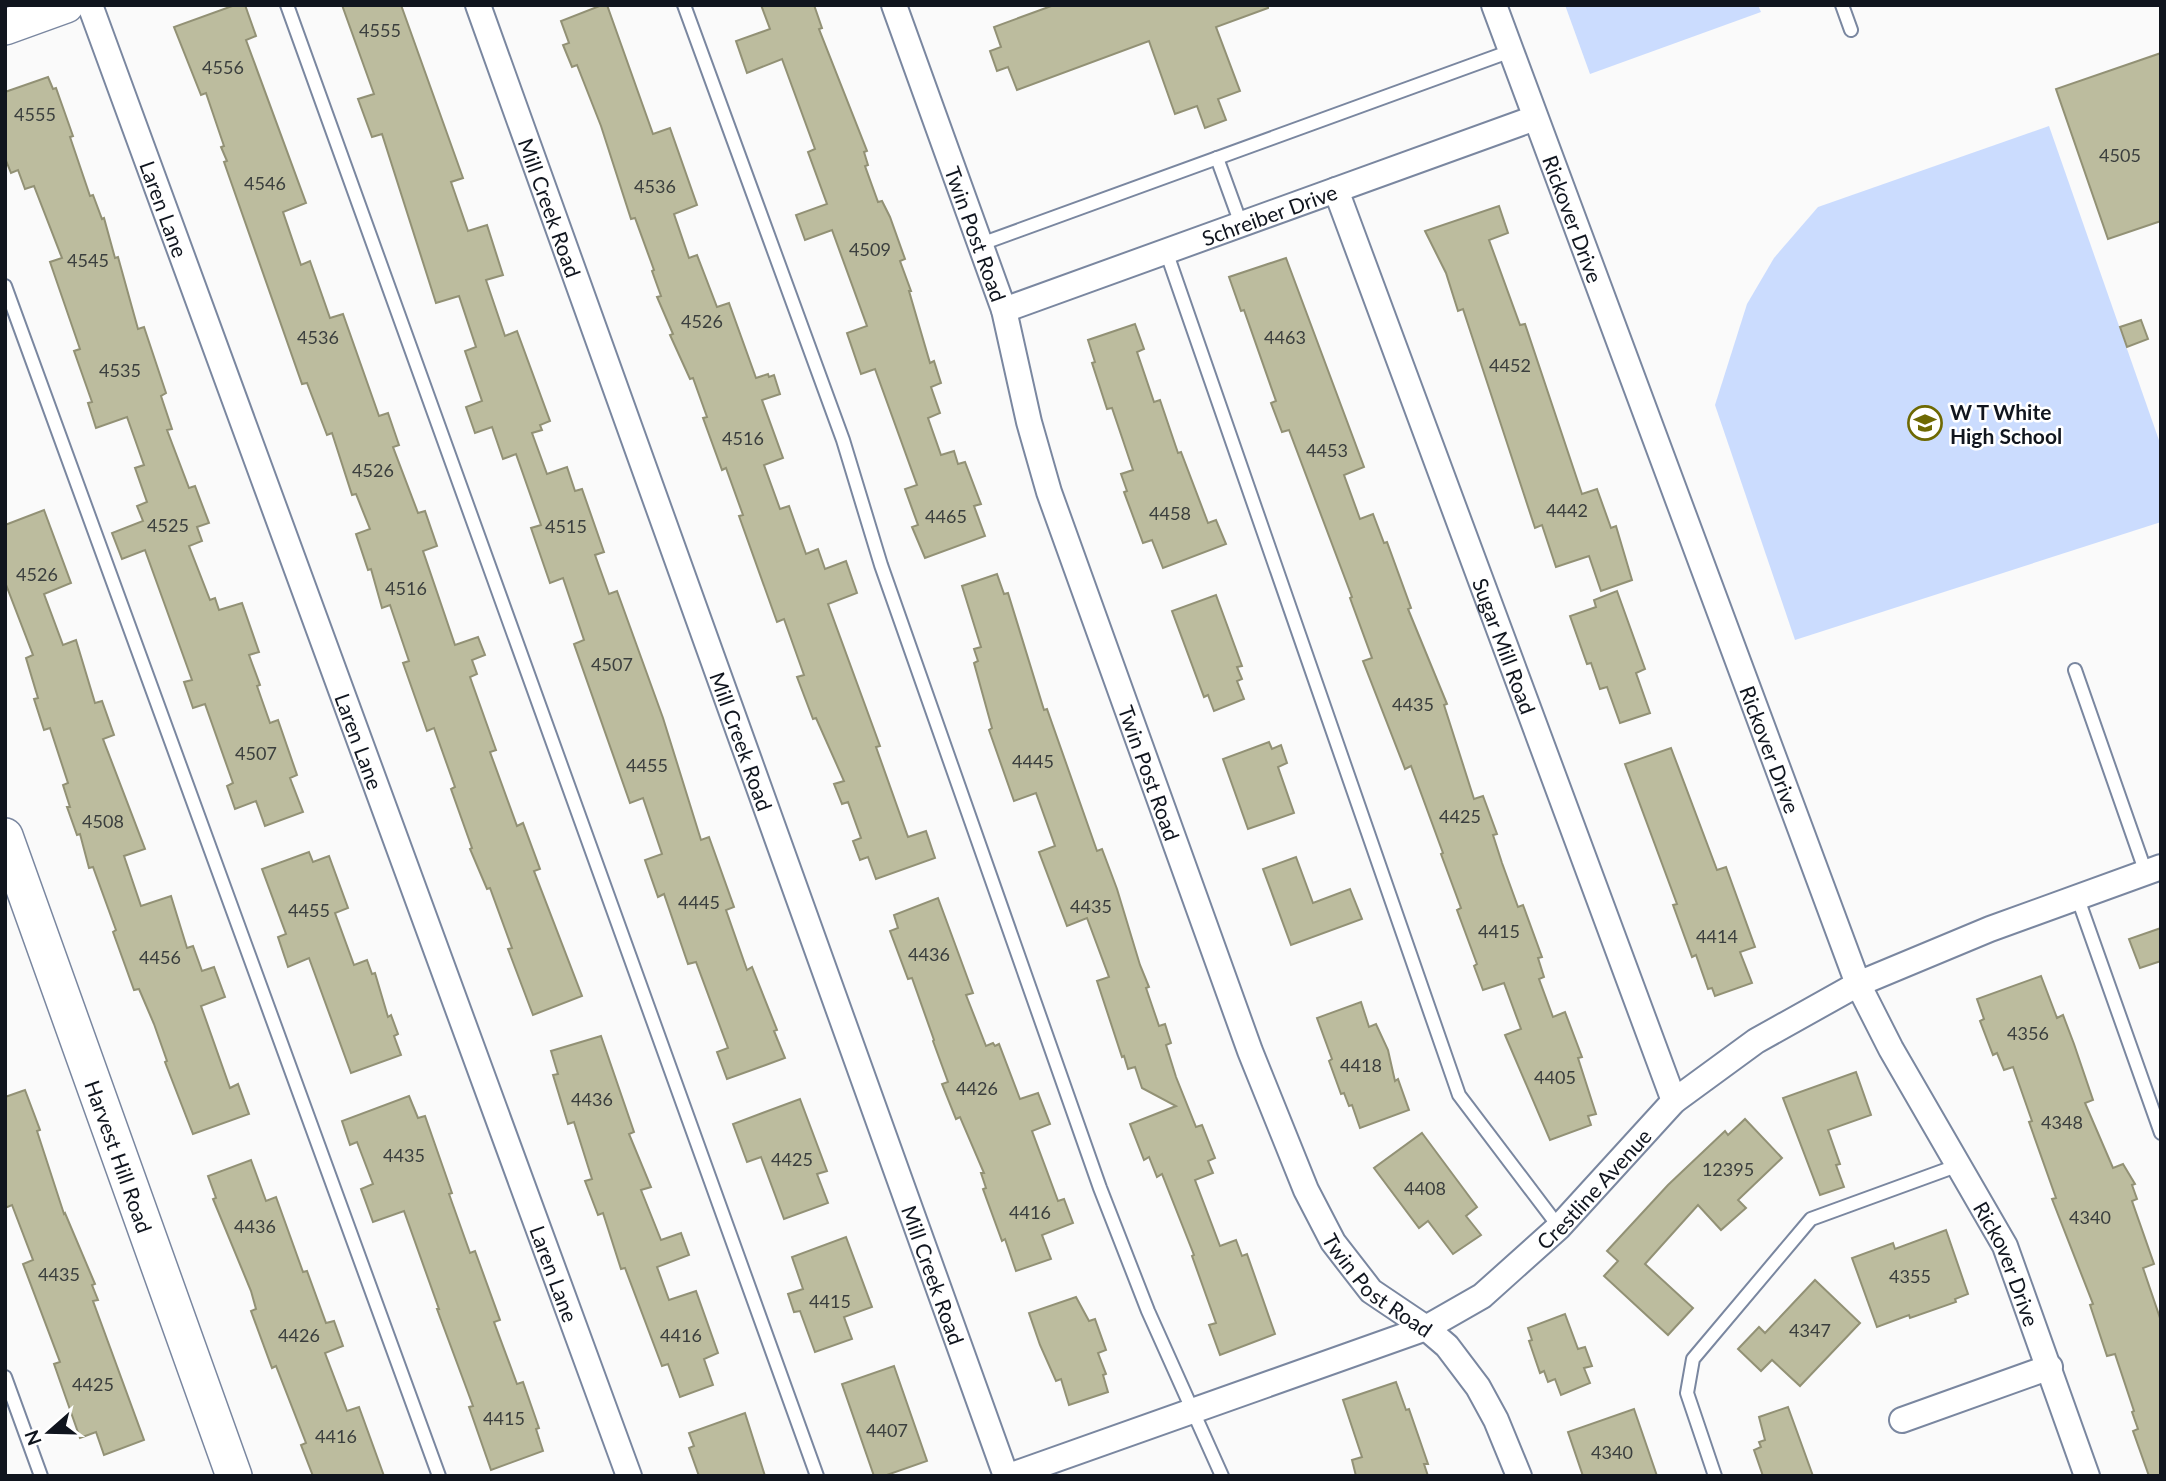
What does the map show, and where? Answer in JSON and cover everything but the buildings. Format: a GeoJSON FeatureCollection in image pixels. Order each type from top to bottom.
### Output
{"type":"FeatureCollection","features":[{"type":"Feature","properties":{"kind":"street"},"geometry":{"type":"LineString","coordinates":[[5,27],[66,5]]}},
{"type":"Feature","properties":{"kind":"street","name":"Laren Lane"},"geometry":{"type":"LineString","coordinates":[[90,5],[629,1476]]}},
{"type":"Feature","properties":{"kind":"street","name":"Mill Creek Road"},"geometry":{"type":"LineString","coordinates":[[478,5],[1007,1476]]}},
{"type":"Feature","properties":{"kind":"street","name":"Twin Post Road"},"geometry":{"type":"LineString","coordinates":[[894,5],[1004,310],[1029,422],[1049,492],[1250,1051],[1306,1190],[1333,1242],[1371,1291],[1426,1328],[1447,1346],[1478,1387],[1496,1420],[1519,1476]]}},
{"type":"Feature","properties":{"kind":"street","name":"Rickover Drive"},"geometry":{"type":"LineString","coordinates":[[1494,5],[1858,984],[1891,1049],[2005,1246],[2087,1476]]}},
{"type":"Feature","properties":{"kind":"street","name":"Schreiber Drive"},"geometry":{"type":"LineString","coordinates":[[1004,310],[1535,118]]}},
{"type":"Feature","properties":{"kind":"street","name":"Sugar Mill Road"},"geometry":{"type":"LineString","coordinates":[[1336,190],[1674,1101]]}},
{"type":"Feature","properties":{"kind":"street","name":"Harvest Hill Road"},"geometry":{"type":"LineString","coordinates":[[5,836],[234,1476]]}},
{"type":"Feature","properties":{"kind":"street","name":"Crestline Avenue"},"geometry":{"type":"LineString","coordinates":[[1007,1476],[1426,1328],[1482,1296],[1559,1227],[1674,1101],[1756,1041],[1858,984],[1990,929],[2153,870]]}},
{"type":"Feature","properties":{"kind":"street"},"geometry":{"type":"LineString","coordinates":[[1902,1420],[2050,1367]]}},
{"type":"Feature","properties":{"kind":"lane"},"geometry":{"type":"LineString","coordinates":[[287,5],[817,1476]]}},
{"type":"Feature","properties":{"kind":"lane"},"geometry":{"type":"LineString","coordinates":[[684,5],[844,440],[881,565],[1100,1188],[1149,1311],[1222,1476]]}},
{"type":"Feature","properties":{"kind":"lane"},"geometry":{"type":"LineString","coordinates":[[1842,5],[1851,30]]}},
{"type":"Feature","properties":{"kind":"lane"},"geometry":{"type":"LineString","coordinates":[[981,244],[1511,51]]}},
{"type":"Feature","properties":{"kind":"lane"},"geometry":{"type":"LineString","coordinates":[[1217,158],[1241,224]]}},
{"type":"Feature","properties":{"kind":"lane"},"geometry":{"type":"LineString","coordinates":[[1166,251],[1459,1096],[1559,1227]]}},
{"type":"Feature","properties":{"kind":"lane"},"geometry":{"type":"LineString","coordinates":[[5,286],[439,1476]]}},
{"type":"Feature","properties":{"kind":"lane"},"geometry":{"type":"LineString","coordinates":[[2075,670],[2153,870]]}},
{"type":"Feature","properties":{"kind":"lane"},"geometry":{"type":"LineString","coordinates":[[2077,896],[2161,1133]]}},
{"type":"Feature","properties":{"kind":"lane"},"geometry":{"type":"LineString","coordinates":[[1715,1476],[1687,1393],[1693,1359],[1811,1219],[1959,1165]]}},
{"type":"Feature","properties":{"kind":"lane"},"geometry":{"type":"LineString","coordinates":[[5,1377],[41,1476]]}},
{"type":"Feature","properties":{"kind":"shaded area"},"geometry":{"type":"Polygon","coordinates":[[[1565,5],[1758,5],[1761,12],[1590,74],[1565,5]]]}},
{"type":"Feature","properties":{"kind":"shaded area"},"geometry":{"type":"Polygon","coordinates":[[[2049,126],[2161,446],[2161,522],[1795,640],[1715,405],[1747,304],[1774,258],[1818,207],[2049,126]]]}},
{"type":"Feature","properties":{"kind":"place","name":"W T White High School"},"geometry":{"type":"Point","coordinates":[1925,423]}}]}
